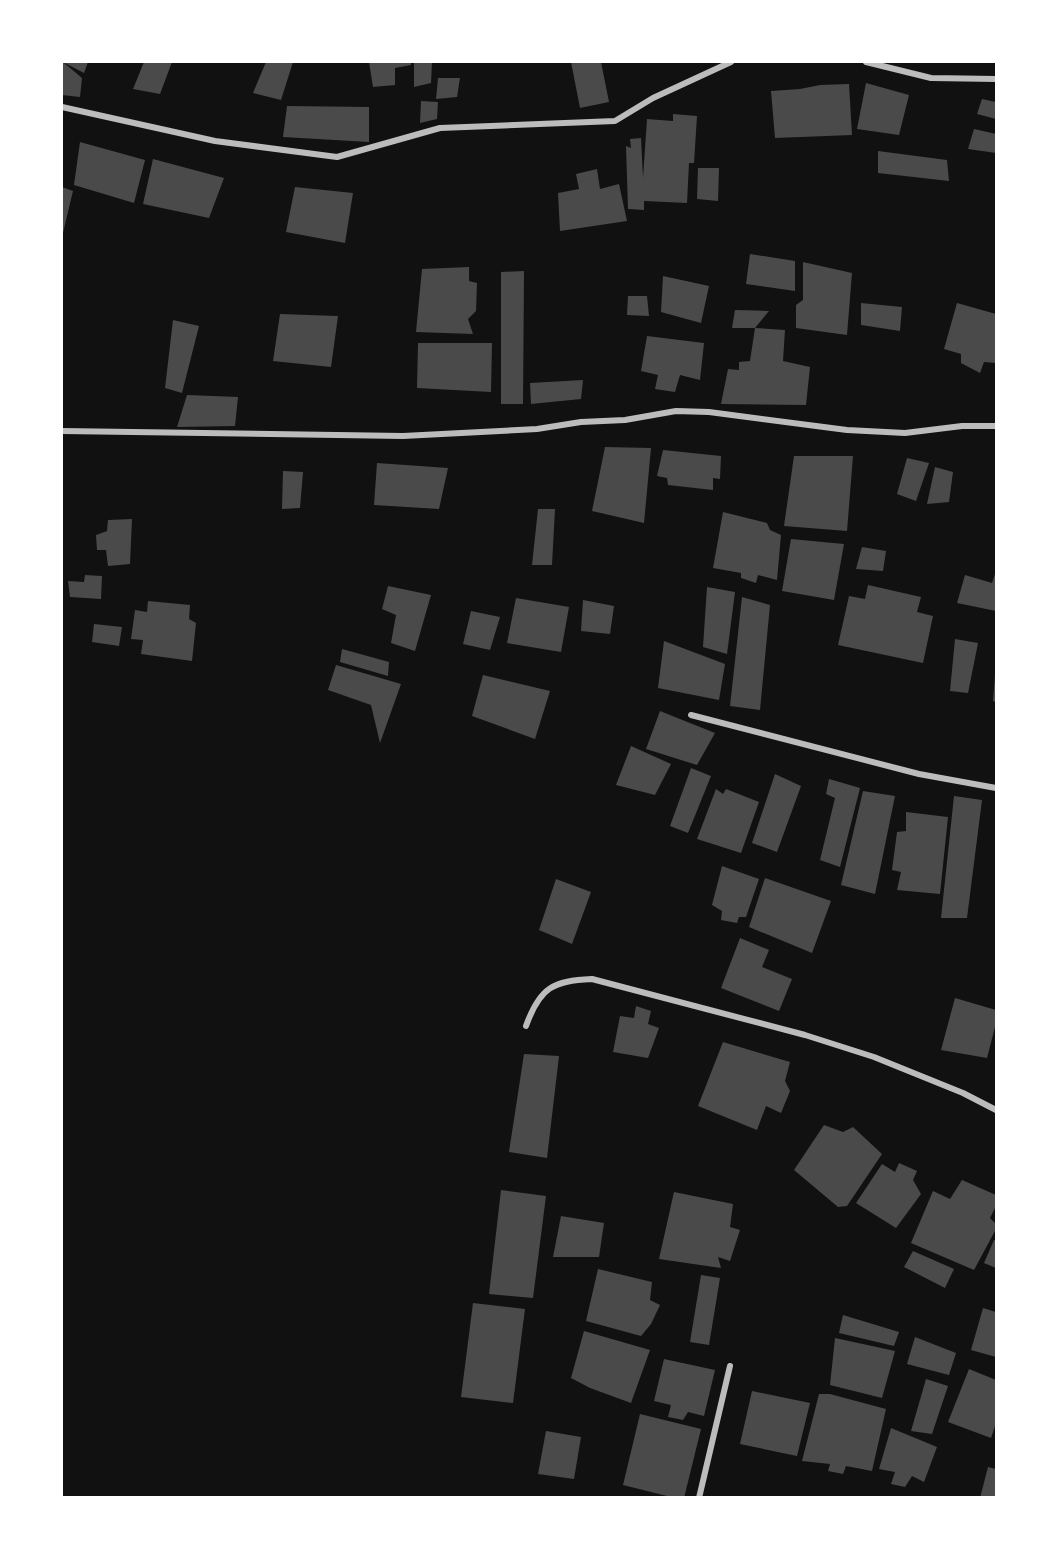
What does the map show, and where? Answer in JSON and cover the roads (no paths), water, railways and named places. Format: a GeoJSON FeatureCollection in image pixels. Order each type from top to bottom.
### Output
{"type":"FeatureCollection","features":[{"type":"Feature","properties":{"kind":"street"},"geometry":{"type":"LineString","coordinates":[[62,106],[215,141],[337,157],[440,128],[615,121],[653,98],[731,62]]}},
{"type":"Feature","properties":{"kind":"street"},"geometry":{"type":"LineString","coordinates":[[866,62],[931,78],[996,79]]}},
{"type":"Feature","properties":{"kind":"street"},"geometry":{"type":"LineString","coordinates":[[62,431],[404,436],[537,429],[581,422],[625,420],[676,411],[709,412],[848,430],[905,433],[962,426],[996,426]]}},
{"type":"Feature","properties":{"kind":"street"},"geometry":{"type":"LineString","coordinates":[[691,715],[919,774],[996,788]]}},
{"type":"Feature","properties":{"kind":"street"},"geometry":{"type":"LineString","coordinates":[[526,1026],[532,1008],[551,987],[565,981],[592,979],[794,1032],[874,1057],[963,1093],[996,1110]]}},
{"type":"Feature","properties":{"kind":"street"},"geometry":{"type":"LineString","coordinates":[[699,1497],[730,1366]]}}]}
